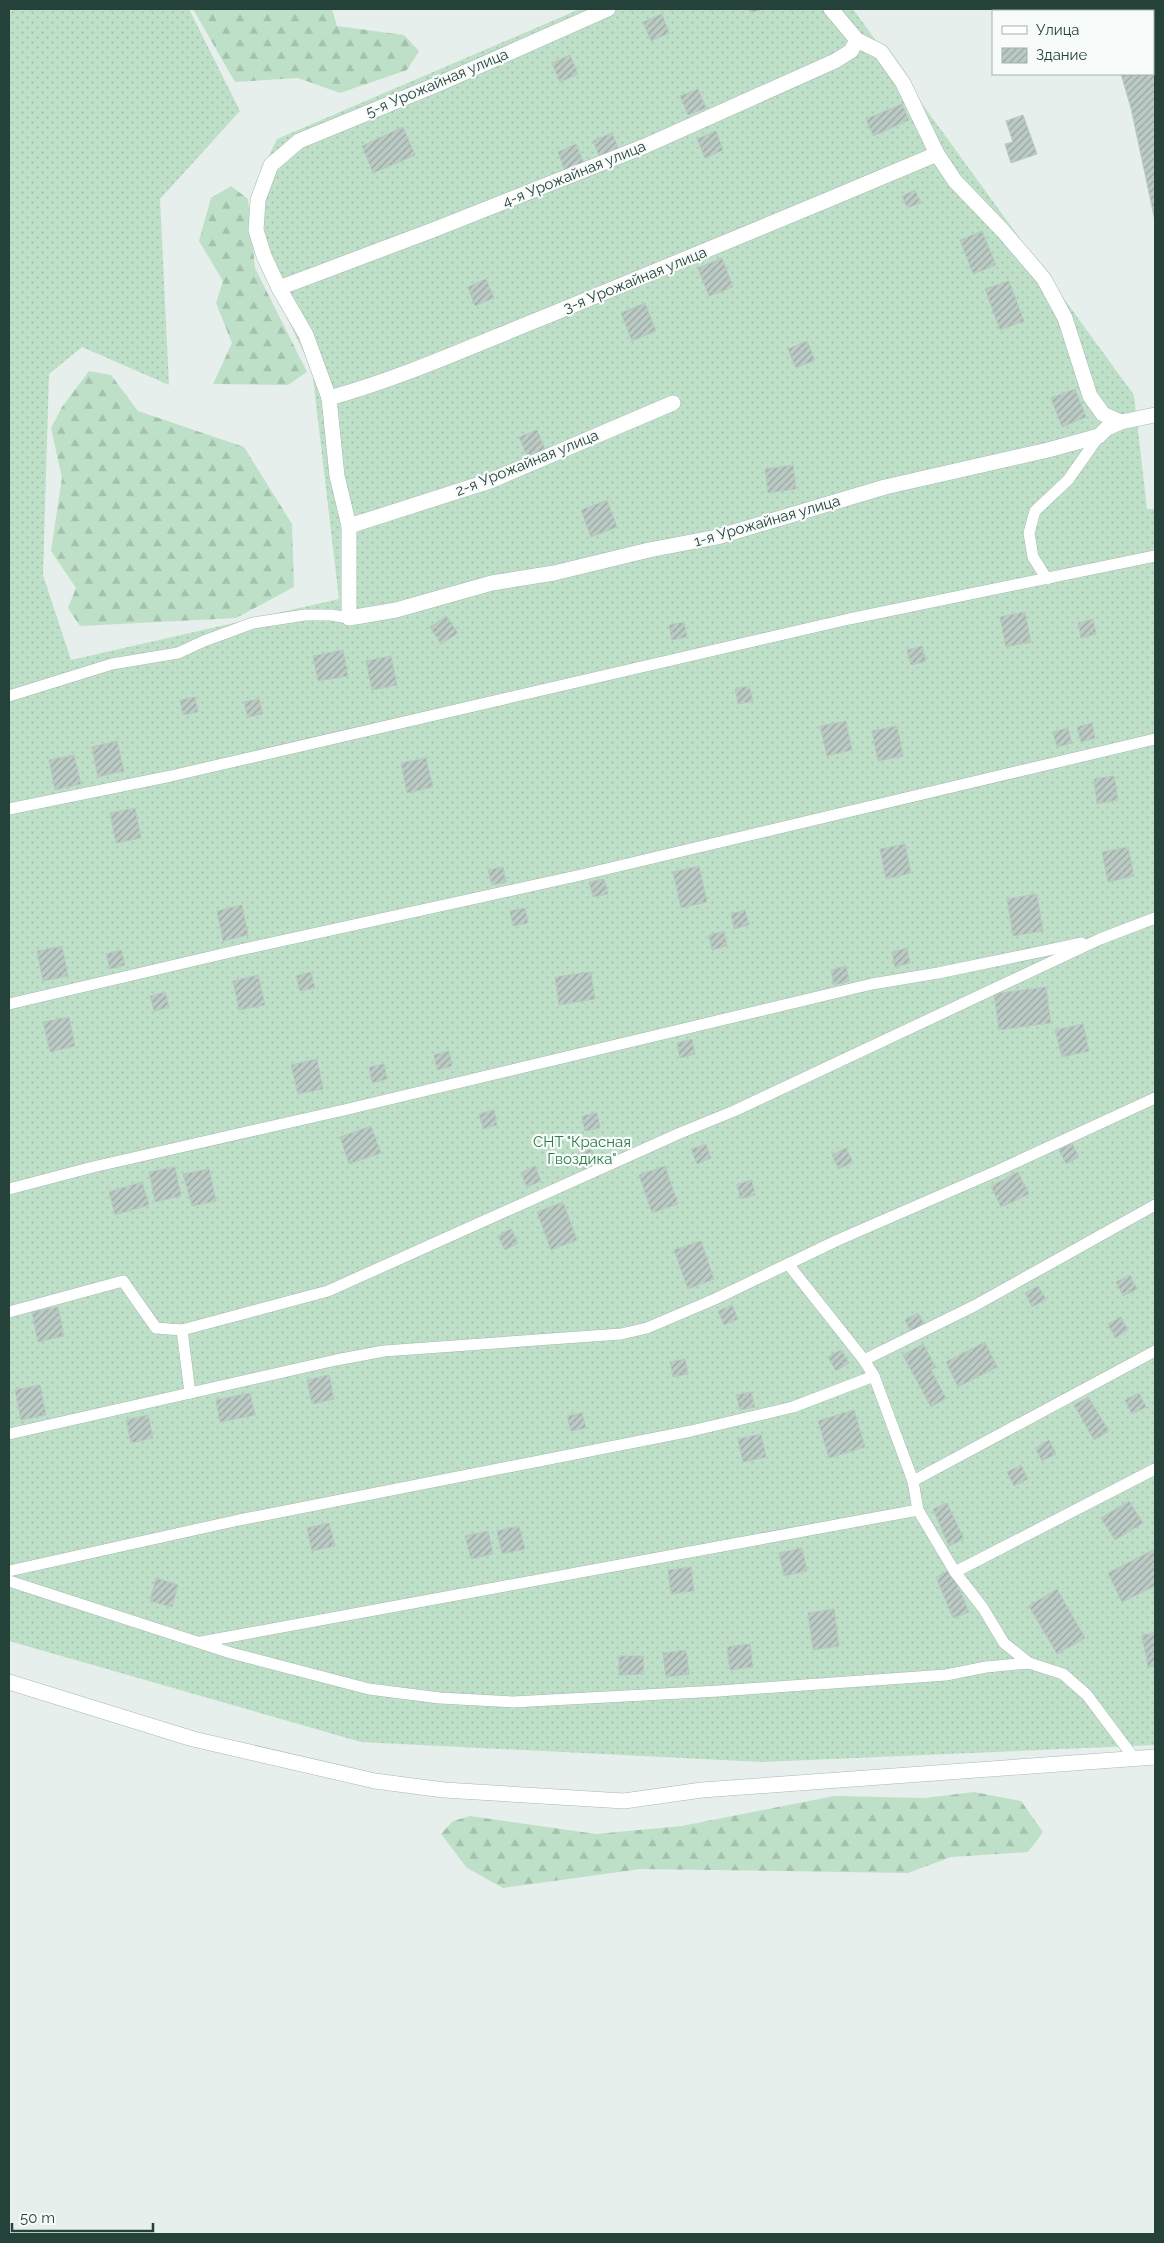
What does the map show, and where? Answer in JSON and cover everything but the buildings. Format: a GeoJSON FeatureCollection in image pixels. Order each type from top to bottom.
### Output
{"type":"FeatureCollection","features":[{"type":"Feature","properties":{"kind":"street","name":"5-я Урожайная улица"},"geometry":{"type":"LineString","coordinates":[[279,288],[264,256],[256,230],[258,200],[271,165],[299,140],[443,82],[608,9]]}},
{"type":"Feature","properties":{"kind":"street"},"geometry":{"type":"LineString","coordinates":[[831,9],[857,40],[881,52],[903,83],[937,154],[955,181],[1004,231],[1044,279],[1065,318],[1090,396],[1103,414],[1121,422],[1155,416]]}},
{"type":"Feature","properties":{"kind":"street","name":"4-я Урожайная улица"},"geometry":{"type":"LineString","coordinates":[[279,288],[424,234],[645,146],[835,61],[851,50],[857,40]]}},
{"type":"Feature","properties":{"kind":"street","name":"3-я Урожайная улица"},"geometry":{"type":"LineString","coordinates":[[329,398],[354,391],[462,350],[722,245],[937,154]]}},
{"type":"Feature","properties":{"kind":"street"},"geometry":{"type":"LineString","coordinates":[[279,288],[306,335],[329,398],[337,476],[349,526],[350,618]]}},
{"type":"Feature","properties":{"kind":"street","name":"2-я Урожайная улица"},"geometry":{"type":"LineString","coordinates":[[349,526],[490,481],[673,403]]}},
{"type":"Feature","properties":{"kind":"street","name":"1-я Урожайная улица"},"geometry":{"type":"LineString","coordinates":[[350,618],[396,610],[492,583],[554,574],[649,550],[718,537],[885,486],[1039,452],[1099,436],[1107,428],[1121,422]]}},
{"type":"Feature","properties":{"kind":"street"},"geometry":{"type":"LineString","coordinates":[[9,1682],[193,1739],[375,1781],[444,1790],[624,1800],[702,1790],[1155,1756]]}},
{"type":"Feature","properties":{"kind":"lane"},"geometry":{"type":"LineString","coordinates":[[1048,579],[1034,557],[1030,541],[1029,533],[1035,510],[1068,480],[1099,436]]}},
{"type":"Feature","properties":{"kind":"lane"},"geometry":{"type":"LineString","coordinates":[[9,809],[171,776],[849,619],[1155,556]]}},
{"type":"Feature","properties":{"kind":"lane"},"geometry":{"type":"LineString","coordinates":[[9,696],[112,664],[178,653],[204,640],[253,622],[305,615],[350,618]]}},
{"type":"Feature","properties":{"kind":"lane"},"geometry":{"type":"LineString","coordinates":[[9,1004],[235,951],[581,875],[1155,739]]}},
{"type":"Feature","properties":{"kind":"lane"},"geometry":{"type":"LineString","coordinates":[[9,1312],[123,1281],[156,1328],[182,1330],[328,1292],[671,1137],[734,1111],[1100,939],[1155,918]]}},
{"type":"Feature","properties":{"kind":"lane"},"geometry":{"type":"LineString","coordinates":[[9,1189],[92,1167],[344,1110],[872,984],[938,973],[1100,939]]}},
{"type":"Feature","properties":{"kind":"lane"},"geometry":{"type":"LineString","coordinates":[[9,1434],[336,1360],[384,1351],[621,1334],[646,1328],[698,1307],[788,1264],[1155,1098]]}},
{"type":"Feature","properties":{"kind":"lane"},"geometry":{"type":"LineString","coordinates":[[864,1360],[974,1306],[1155,1206]]}},
{"type":"Feature","properties":{"kind":"lane"},"geometry":{"type":"LineString","coordinates":[[788,1264],[864,1360],[874,1376],[913,1481],[918,1510],[955,1572],[984,1608],[1004,1643],[1030,1664]]}},
{"type":"Feature","properties":{"kind":"lane"},"geometry":{"type":"LineString","coordinates":[[182,1330],[190,1393]]}},
{"type":"Feature","properties":{"kind":"lane"},"geometry":{"type":"LineString","coordinates":[[913,1481],[1155,1351]]}},
{"type":"Feature","properties":{"kind":"lane"},"geometry":{"type":"LineString","coordinates":[[9,1571],[239,1520],[691,1431],[793,1407],[874,1376]]}},
{"type":"Feature","properties":{"kind":"lane"},"geometry":{"type":"LineString","coordinates":[[955,1572],[1155,1469]]}},
{"type":"Feature","properties":{"kind":"lane"},"geometry":{"type":"LineString","coordinates":[[200,1642],[918,1510]]}},
{"type":"Feature","properties":{"kind":"lane"},"geometry":{"type":"LineString","coordinates":[[9,1581],[231,1653],[369,1688],[440,1698],[513,1702],[719,1691],[946,1675],[986,1667],[1030,1664],[1063,1674],[1087,1695],[1134,1758]]}},
{"type":"Feature","properties":{"kind":"green space","name":"СНТ \"Красная Гвоздика\""},"geometry":{"type":"Polygon","coordinates":[[[15,9],[189,9],[240,111],[160,199],[169,385],[82,347],[49,374],[43,575],[71,660],[339,599],[312,369],[258,259],[253,229],[255,184],[277,139],[580,9],[853,9],[1134,395],[1147,509],[1155,509],[1155,1745],[762,1762],[361,1742],[9,1641],[9,12],[15,9]]]}},
{"type":"Feature","properties":{"kind":"green space"},"geometry":{"type":"Polygon","coordinates":[[[193,9],[332,9],[337,26],[404,35],[419,51],[407,70],[340,93],[298,78],[235,82],[193,9]]]}},
{"type":"Feature","properties":{"kind":"green space"},"geometry":{"type":"Polygon","coordinates":[[[231,186],[248,199],[255,268],[307,372],[288,385],[213,384],[232,343],[216,303],[223,281],[199,241],[211,198],[231,186]]]}},
{"type":"Feature","properties":{"kind":"green space"},"geometry":{"type":"Polygon","coordinates":[[[89,371],[111,375],[138,411],[244,447],[292,524],[294,587],[236,618],[80,626],[68,608],[76,588],[51,551],[62,478],[51,428],[62,407],[89,371]]]}},
{"type":"Feature","properties":{"kind":"green space"},"geometry":{"type":"Polygon","coordinates":[[[974,1792],[1021,1801],[1043,1832],[1028,1852],[951,1857],[908,1873],[641,1869],[503,1888],[467,1868],[441,1834],[453,1821],[470,1816],[596,1834],[682,1826],[834,1796],[925,1798],[974,1792]]]}}]}
